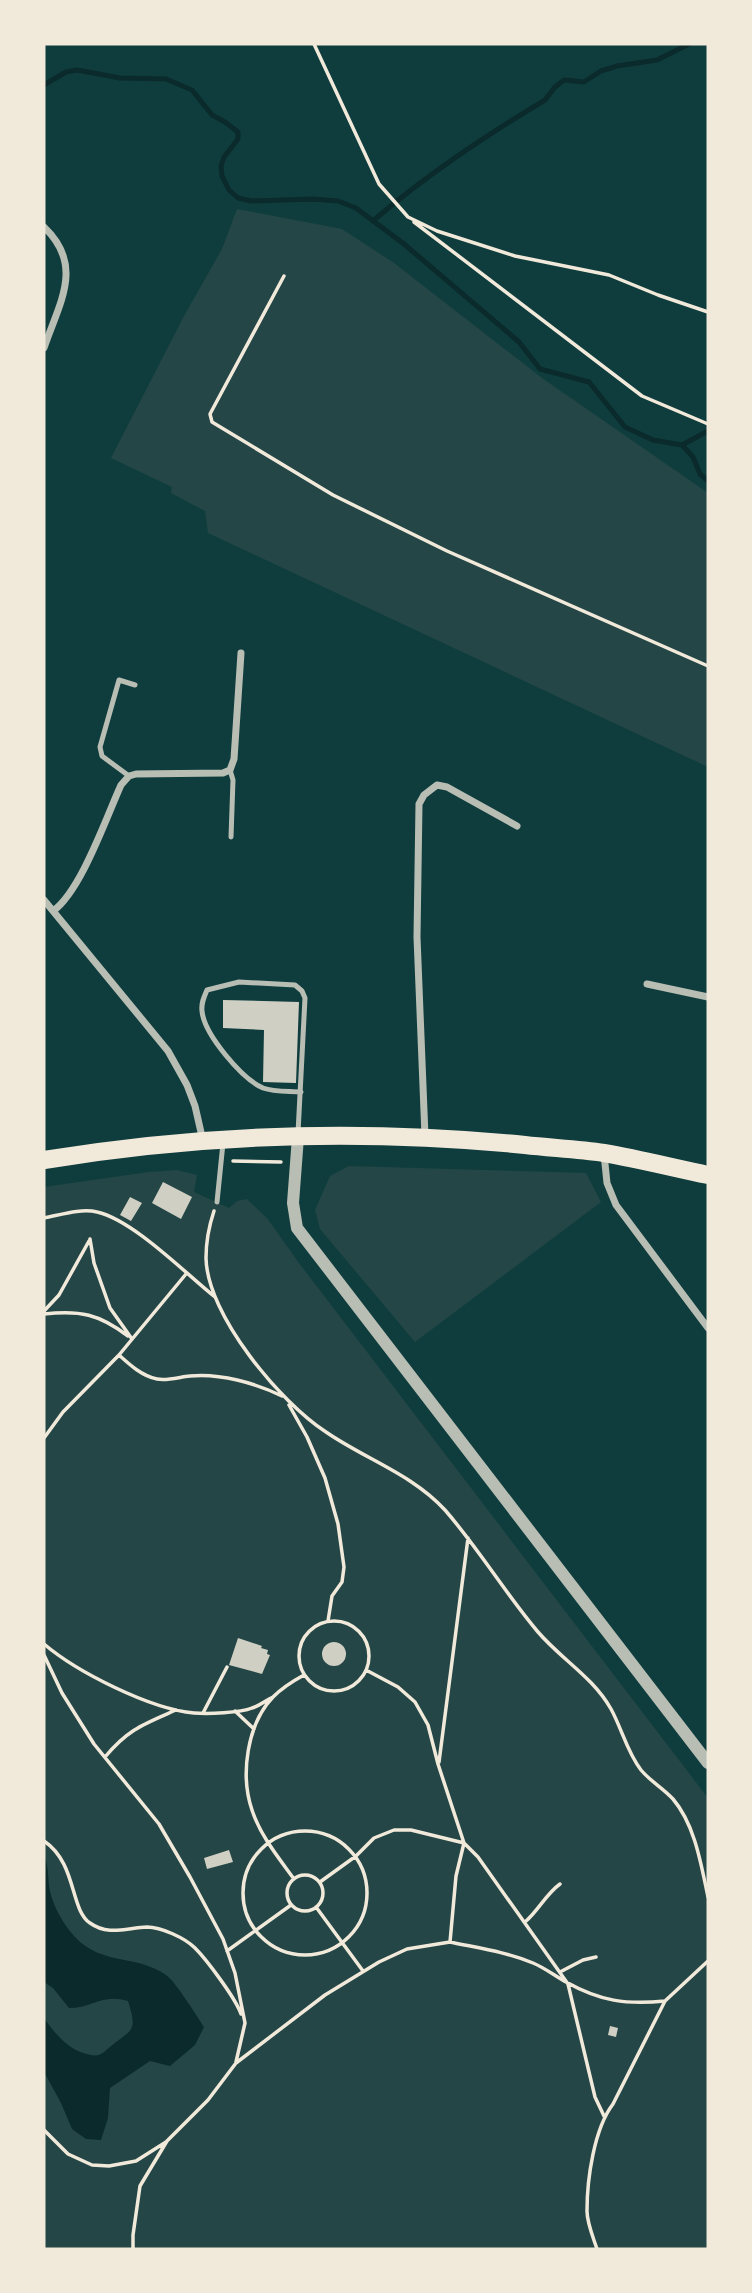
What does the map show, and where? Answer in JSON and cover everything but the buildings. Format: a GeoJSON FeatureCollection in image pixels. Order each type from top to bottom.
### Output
{"type":"FeatureCollection","features":[{"type":"Feature","properties":{"kind":"main road"},"geometry":{"type":"LineString","coordinates":[[44,1160],[203,1141],[298,1137],[425,1137],[604,1153],[708,1175]]}},
{"type":"Feature","properties":{"kind":"street"},"geometry":{"type":"LineString","coordinates":[[44,227],[61,248],[68,270],[44,348]]}},
{"type":"Feature","properties":{"kind":"street"},"geometry":{"type":"LineString","coordinates":[[54,911],[62,905],[77,884],[121,785],[129,776],[223,773],[230,770],[234,759],[241,653]]}},
{"type":"Feature","properties":{"kind":"street"},"geometry":{"type":"LineString","coordinates":[[425,1137],[417,937],[419,804],[424,795],[437,785],[447,787],[517,826]]}},
{"type":"Feature","properties":{"kind":"street"},"geometry":{"type":"LineString","coordinates":[[44,901],[168,1051],[191,1095],[203,1141]]}},
{"type":"Feature","properties":{"kind":"street"},"geometry":{"type":"LineString","coordinates":[[648,984],[708,998]]}},
{"type":"Feature","properties":{"kind":"street"},"geometry":{"type":"LineString","coordinates":[[298,1137],[293,1202],[298,1227],[708,1763]]}},
{"type":"Feature","properties":{"kind":"street"},"geometry":{"type":"LineString","coordinates":[[604,1153],[607,1183],[616,1205],[708,1328]]}},
{"type":"Feature","properties":{"kind":"lane"},"geometry":{"type":"LineString","coordinates":[[129,776],[102,756],[100,747],[119,680],[135,685]]}},
{"type":"Feature","properties":{"kind":"lane"},"geometry":{"type":"LineString","coordinates":[[230,770],[233,780],[231,837]]}},
{"type":"Feature","properties":{"kind":"lane"},"geometry":{"type":"LineString","coordinates":[[298,1137],[302,1092],[305,998],[302,991],[295,985],[239,982],[207,990],[202,1013],[212,1035],[241,1072],[250,1081],[269,1090],[302,1092]]}},
{"type":"Feature","properties":{"kind":"lane"},"geometry":{"type":"LineString","coordinates":[[217,1202],[223,1140]]}},
{"type":"Feature","properties":{"kind":"path"},"geometry":{"type":"LineString","coordinates":[[314,44],[379,184],[408,217],[642,396],[708,424]]}},
{"type":"Feature","properties":{"kind":"path"},"geometry":{"type":"LineString","coordinates":[[408,217],[437,231],[515,256],[610,275],[708,312]]}},
{"type":"Feature","properties":{"kind":"path"},"geometry":{"type":"LineString","coordinates":[[284,276],[210,414],[212,422],[333,495],[447,551],[708,666]]}},
{"type":"Feature","properties":{"kind":"path"},"geometry":{"type":"LineString","coordinates":[[233,1161],[276,1162]]}},
{"type":"Feature","properties":{"kind":"path"},"geometry":{"type":"LineString","coordinates":[[217,1202],[209,1224],[206,1259],[215,1297],[225,1318],[259,1368],[288,1403],[307,1437],[325,1478],[338,1524],[343,1574],[342,1582],[332,1596],[328,1621]]}},
{"type":"Feature","properties":{"kind":"path"},"geometry":{"type":"LineString","coordinates":[[44,1219],[66,1213],[95,1211],[115,1219],[141,1236],[215,1297]]}},
{"type":"Feature","properties":{"kind":"path"},"geometry":{"type":"LineString","coordinates":[[44,1313],[59,1295],[90,1239],[94,1263],[110,1308],[132,1339]]}},
{"type":"Feature","properties":{"kind":"path"},"geometry":{"type":"LineString","coordinates":[[44,1438],[63,1412],[120,1356],[186,1274]]}},
{"type":"Feature","properties":{"kind":"path"},"geometry":{"type":"LineString","coordinates":[[44,1313],[87,1313],[109,1321],[132,1339]]}},
{"type":"Feature","properties":{"kind":"path"},"geometry":{"type":"LineString","coordinates":[[120,1356],[144,1375],[157,1379],[211,1377],[264,1387],[283,1397]]}},
{"type":"Feature","properties":{"kind":"path"},"geometry":{"type":"LineString","coordinates":[[288,1403],[326,1432],[411,1481],[443,1508],[540,1635],[587,1678],[611,1708],[629,1751],[642,1772],[673,1799],[688,1824],[708,1897]]}},
{"type":"Feature","properties":{"kind":"path"},"geometry":{"type":"LineString","coordinates":[[438,1764],[468,1538]]}},
{"type":"Feature","properties":{"kind":"path"},"geometry":{"type":"LineString","coordinates":[[339,1621],[349,1624],[365,1639],[369,1660],[366,1670],[359,1681],[348,1688],[323,1690],[312,1684],[299,1664],[301,1641],[317,1624],[339,1621]]}},
{"type":"Feature","properties":{"kind":"path"},"geometry":{"type":"LineString","coordinates":[[44,1644],[60,1658],[121,1690],[153,1703],[194,1713],[250,1709],[304,1675]]}},
{"type":"Feature","properties":{"kind":"path"},"geometry":{"type":"LineString","coordinates":[[44,1656],[94,1744],[159,1824],[223,1939],[235,1973],[245,2026],[236,2063]]}},
{"type":"Feature","properties":{"kind":"path"},"geometry":{"type":"LineString","coordinates":[[202,1713],[227,1667]]}},
{"type":"Feature","properties":{"kind":"path"},"geometry":{"type":"LineString","coordinates":[[366,1670],[398,1687],[415,1702],[428,1724],[464,1843],[478,1857],[568,1984],[595,2097],[604,2116]]}},
{"type":"Feature","properties":{"kind":"path"},"geometry":{"type":"LineString","coordinates":[[271,1698],[260,1713],[254,1729],[247,1764],[247,1788],[252,1811],[268,1843],[294,1879]]}},
{"type":"Feature","properties":{"kind":"path"},"geometry":{"type":"LineString","coordinates":[[105,1757],[121,1738],[145,1723],[178,1709]]}},
{"type":"Feature","properties":{"kind":"path"},"geometry":{"type":"LineString","coordinates":[[235,1711],[254,1729]]}},
{"type":"Feature","properties":{"kind":"path"},"geometry":{"type":"LineString","coordinates":[[305,1830],[325,1833],[342,1842],[356,1856],[366,1878],[368,1902],[359,1925],[343,1943],[321,1953],[297,1955],[281,1951],[256,1931],[246,1914],[243,1894],[246,1875],[254,1857],[268,1843],[285,1834],[305,1830]]}},
{"type":"Feature","properties":{"kind":"path"},"geometry":{"type":"LineString","coordinates":[[320,1882],[356,1856],[374,1838],[394,1830],[411,1830],[464,1843]]}},
{"type":"Feature","properties":{"kind":"path"},"geometry":{"type":"LineString","coordinates":[[44,1842],[53,1848],[66,1868],[86,1922],[102,1931],[149,1927],[170,1933],[194,1947],[240,2009],[245,2026]]}},
{"type":"Feature","properties":{"kind":"path"},"geometry":{"type":"LineString","coordinates":[[450,1942],[456,1876],[464,1843]]}},
{"type":"Feature","properties":{"kind":"path"},"geometry":{"type":"LineString","coordinates":[[305,1875],[320,1882],[323,1895],[316,1907],[308,1911],[299,1910],[292,1905],[287,1894],[294,1879],[305,1875]]}},
{"type":"Feature","properties":{"kind":"path"},"geometry":{"type":"LineString","coordinates":[[525,1922],[560,1884]]}},
{"type":"Feature","properties":{"kind":"path"},"geometry":{"type":"LineString","coordinates":[[227,1951],[292,1905]]}},
{"type":"Feature","properties":{"kind":"path"},"geometry":{"type":"LineString","coordinates":[[316,1907],[363,1971]]}},
{"type":"Feature","properties":{"kind":"path"},"geometry":{"type":"LineString","coordinates":[[44,2130],[68,2154],[92,2165],[109,2166],[136,2161],[167,2141],[208,2100],[236,2063],[325,1995],[363,1971],[407,1950],[450,1942],[505,1953],[536,1964],[568,1984],[605,2000],[641,2004],[665,2001]]}},
{"type":"Feature","properties":{"kind":"path"},"geometry":{"type":"LineString","coordinates":[[560,1972],[583,1960],[596,1957]]}},
{"type":"Feature","properties":{"kind":"path"},"geometry":{"type":"LineString","coordinates":[[597,2249],[587,2214],[592,2161],[604,2116],[614,2104],[665,2001],[708,1961]]}},
{"type":"Feature","properties":{"kind":"path"},"geometry":{"type":"LineString","coordinates":[[133,2249],[140,2186],[167,2141]]}},
{"type":"Feature","properties":{"kind":"shaded area"},"geometry":{"type":"Polygon","coordinates":[[[237,209],[342,229],[394,263],[542,378],[708,493],[708,767],[208,533],[205,511],[171,493],[172,487],[111,458],[184,316],[222,249],[237,209]]]}},
{"type":"Feature","properties":{"kind":"shaded area"},"geometry":{"type":"Polygon","coordinates":[[[349,1166],[586,1173],[601,1202],[415,1342],[320,1229],[315,1210],[330,1176],[349,1166]]]}},
{"type":"Feature","properties":{"kind":"shaded area"},"geometry":{"type":"Polygon","coordinates":[[[177,1170],[197,1175],[194,1192],[229,1208],[237,1201],[247,1199],[267,1218],[708,1798],[708,2249],[44,2249],[44,1187],[177,1170]]]}},
{"type":"Feature","properties":{"kind":"shaded area"},"geometry":{"type":"Polygon","coordinates":[[[44,1854],[52,1898],[59,1915],[80,1942],[103,1955],[141,1964],[166,1975],[204,2027],[195,2045],[170,2066],[150,2061],[110,2088],[108,2118],[101,2140],[86,2139],[72,2129],[44,2072],[44,2018],[70,2046],[94,2055],[104,2052],[128,2032],[133,2019],[128,2001],[111,1999],[69,2008],[53,1988],[44,1982],[44,1854]]]}},
{"type":"Feature","properties":{"kind":"waterway"},"geometry":{"type":"LineString","coordinates":[[373,221],[456,157],[545,100],[564,80],[584,82],[601,71],[657,60],[689,44]]}},
{"type":"Feature","properties":{"kind":"waterway"},"geometry":{"type":"LineString","coordinates":[[44,85],[66,72],[77,70],[120,78],[166,79],[192,90],[212,115],[238,132],[238,139],[224,157],[221,166],[222,176],[229,190],[238,198],[251,201],[338,201],[356,208],[404,244],[519,342],[540,369],[589,382],[625,427],[653,440],[682,445],[693,457],[700,474],[708,481]]}},
{"type":"Feature","properties":{"kind":"waterway"},"geometry":{"type":"LineString","coordinates":[[682,445],[706,432]]}}]}
